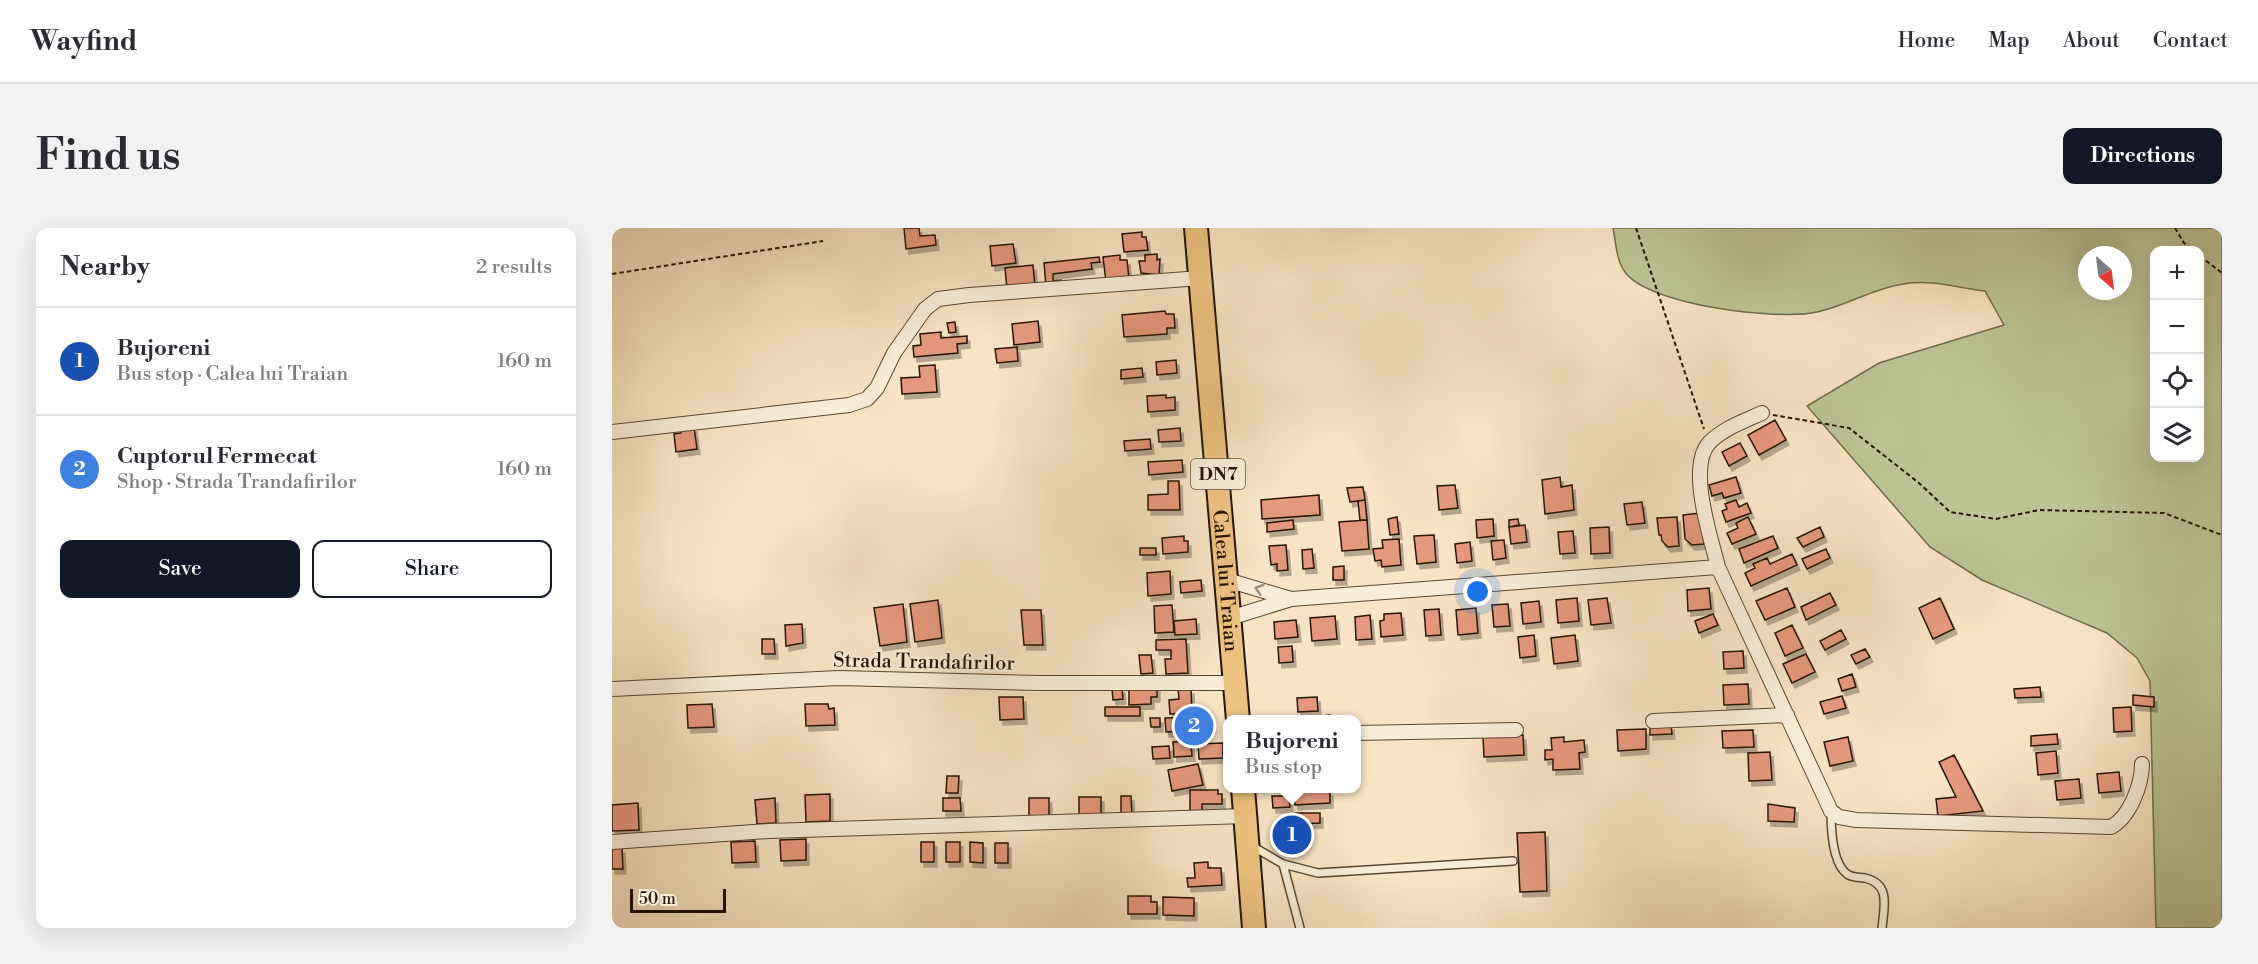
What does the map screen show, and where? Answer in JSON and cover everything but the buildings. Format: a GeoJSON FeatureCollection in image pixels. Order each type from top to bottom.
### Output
{"type":"FeatureCollection","features":[{"type":"Feature","properties":{"kind":"highway","name":"Calea lui Traian"},"geometry":{"type":"LineString","coordinates":[[1196,228],[1238,715]]}},
{"type":"Feature","properties":{"kind":"highway"},"geometry":{"type":"LineString","coordinates":[[1244,793],[1254,928]]}},
{"type":"Feature","properties":{"kind":"street"},"geometry":{"type":"LineString","coordinates":[[612,432],[849,405],[867,399],[877,388],[894,353],[916,319],[938,299],[1201,279]]}},
{"type":"Feature","properties":{"kind":"street"},"geometry":{"type":"LineString","coordinates":[[1762,413],[1725,431],[1709,443],[1702,458],[1703,503],[1718,567],[1831,812],[1839,817],[1857,820],[2111,827],[2119,823],[2139,786],[2142,764]]}},
{"type":"Feature","properties":{"kind":"street"},"geometry":{"type":"LineString","coordinates":[[1230,618],[1291,598],[1718,567]]}},
{"type":"Feature","properties":{"kind":"street"},"geometry":{"type":"LineString","coordinates":[[1227,579],[1291,598]]}},
{"type":"Feature","properties":{"kind":"street","name":"Strada Trandafirilor"},"geometry":{"type":"LineString","coordinates":[[612,689],[839,678],[1038,683],[1235,683]]}},
{"type":"Feature","properties":{"kind":"street"},"geometry":{"type":"LineString","coordinates":[[1653,721],[1786,715]]}},
{"type":"Feature","properties":{"kind":"street"},"geometry":{"type":"LineString","coordinates":[[1361,733],[1516,730]]}},
{"type":"Feature","properties":{"kind":"street"},"geometry":{"type":"LineString","coordinates":[[612,842],[770,831],[1246,816]]}},
{"type":"Feature","properties":{"kind":"lane"},"geometry":{"type":"LineString","coordinates":[[1831,812],[1841,868],[1853,877],[1874,882],[1884,891],[1882,928]]}},
{"type":"Feature","properties":{"kind":"lane"},"geometry":{"type":"LineString","coordinates":[[1248,844],[1283,864],[1334,874],[1513,861]]}},
{"type":"Feature","properties":{"kind":"lane"},"geometry":{"type":"LineString","coordinates":[[1283,864],[1300,928]]}},
{"type":"Feature","properties":{"kind":"path"},"geometry":{"type":"LineString","coordinates":[[1636,228],[1709,443]]}},
{"type":"Feature","properties":{"kind":"path"},"geometry":{"type":"LineString","coordinates":[[2175,228],[2188,246]]}},
{"type":"Feature","properties":{"kind":"path"},"geometry":{"type":"LineString","coordinates":[[612,274],[823,241]]}},
{"type":"Feature","properties":{"kind":"path"},"geometry":{"type":"LineString","coordinates":[[2204,260],[2222,273]]}},
{"type":"Feature","properties":{"kind":"path"},"geometry":{"type":"LineString","coordinates":[[1762,413],[1849,428],[1912,477],[1950,512],[1995,519],[2039,510],[2164,513],[2222,535]]}},
{"type":"Feature","properties":{"kind":"green space"},"geometry":{"type":"Polygon","coordinates":[[[1613,228],[2222,228],[2222,928],[2156,928],[2150,681],[2137,658],[2107,633],[1982,580],[1930,547],[1807,406],[1879,363],[2004,325],[1985,291],[1934,283],[1913,283],[1881,289],[1817,312],[1774,314],[1745,312],[1686,302],[1638,284],[1625,272],[1618,256],[1613,228]]]}},
{"type":"Feature","properties":{"kind":"place","name":"Cuptorul Fermecat"},"geometry":{"type":"Point","coordinates":[1194,726]}},
{"type":"Feature","properties":{"kind":"place","name":"Bujoreni"},"geometry":{"type":"Point","coordinates":[1292,835]}}]}
